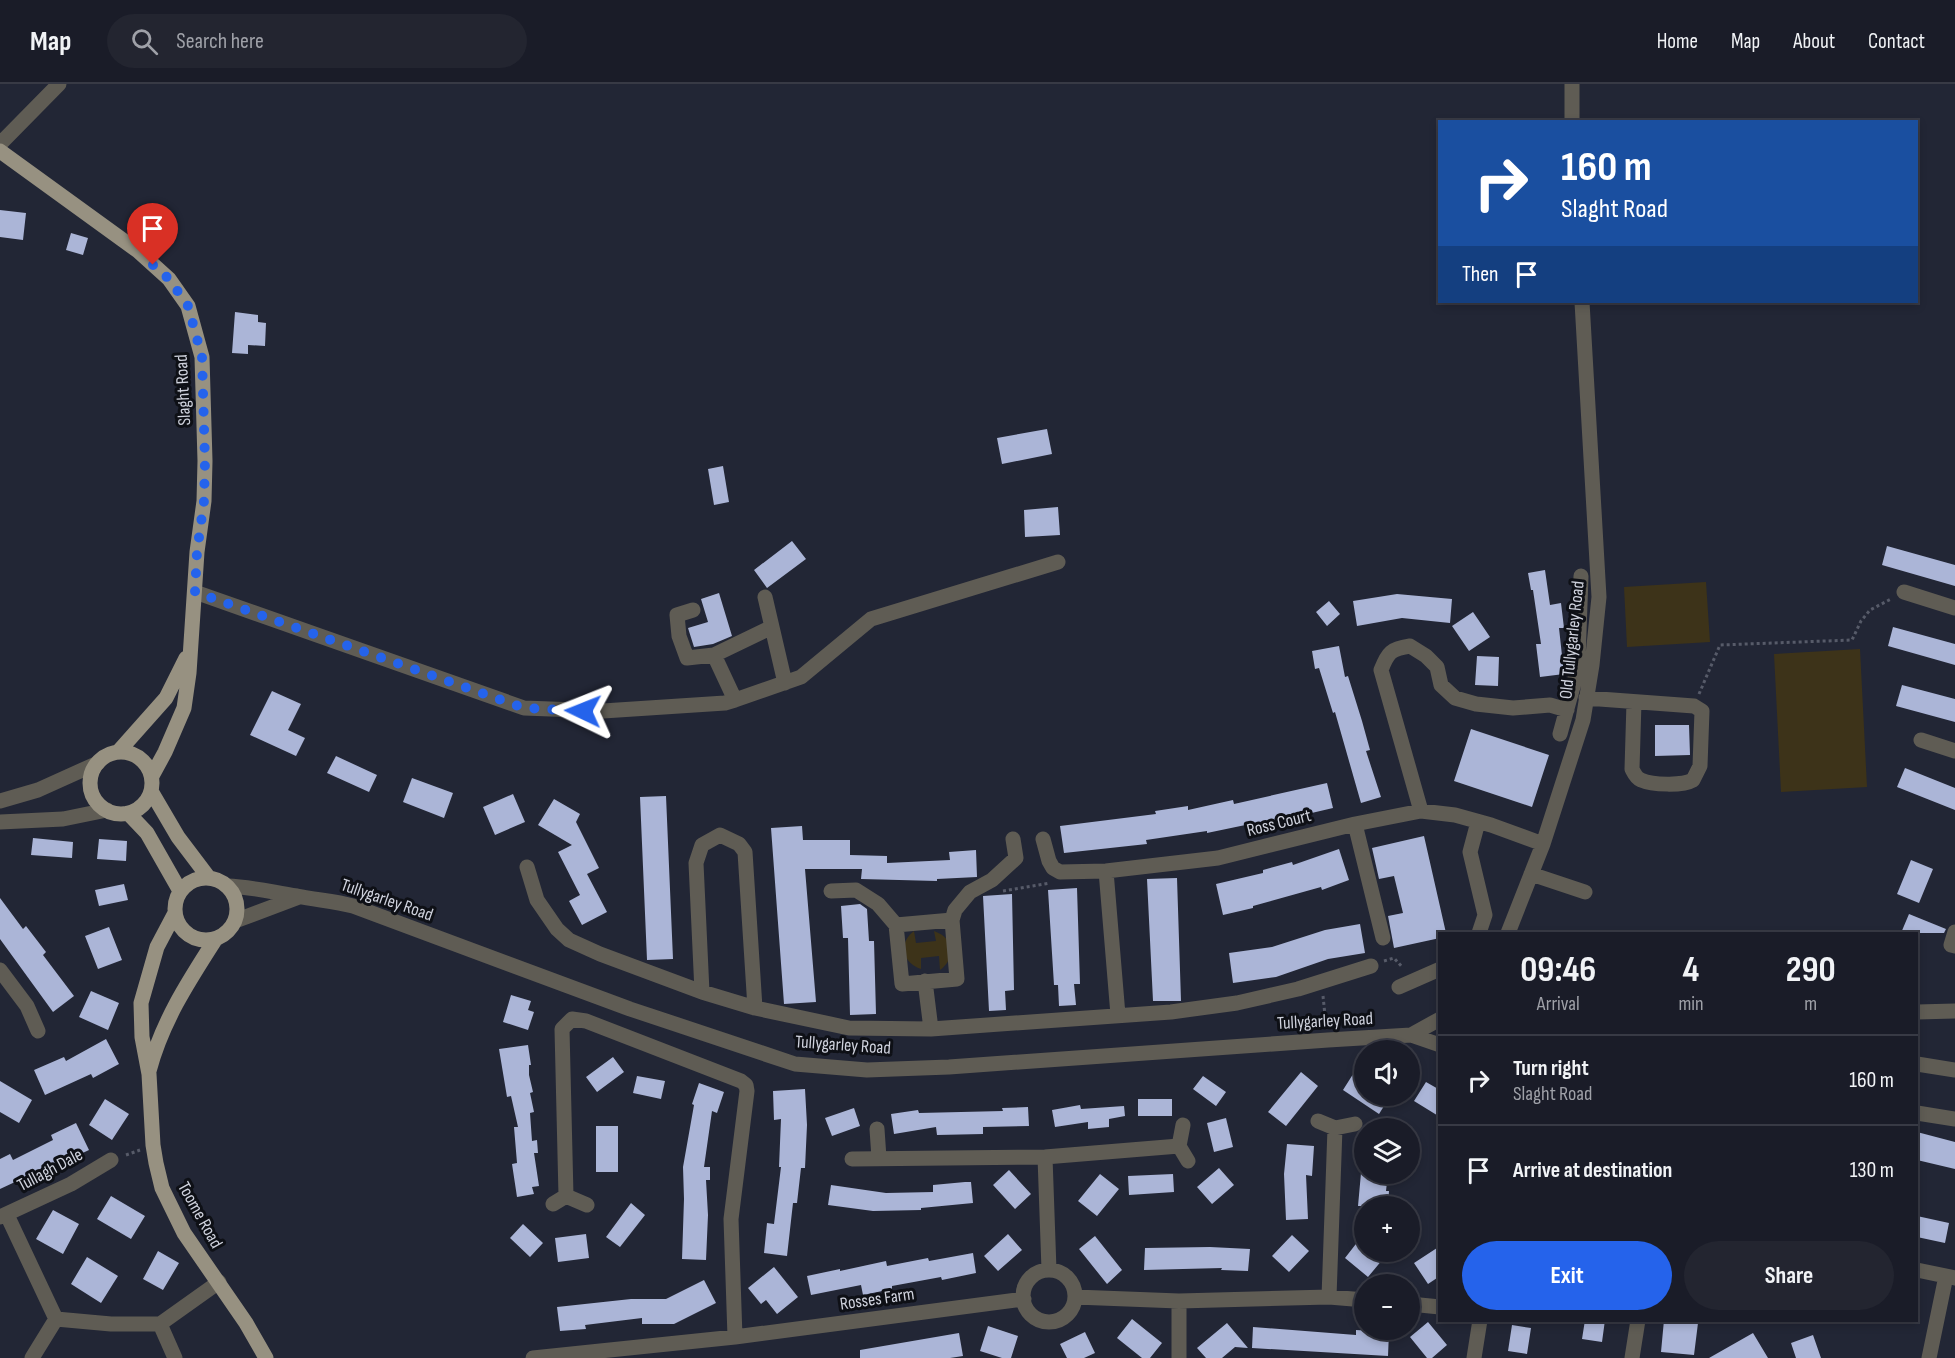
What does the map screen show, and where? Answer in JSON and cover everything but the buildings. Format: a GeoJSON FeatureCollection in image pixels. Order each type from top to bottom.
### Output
{"type":"FeatureCollection","features":[{"type":"Feature","properties":{"kind":"main road","name":"Slaght Road"},"geometry":{"type":"LineString","coordinates":[[0,151],[138,251],[169,279],[188,306],[202,357],[204,501],[197,552],[191,647],[184,708],[151,784]]}},
{"type":"Feature","properties":{"kind":"main road","name":"Slaght Road"},"geometry":{"type":"LineString","coordinates":[[118,752],[166,698],[191,647]]}},
{"type":"Feature","properties":{"kind":"main road"},"geometry":{"type":"LineString","coordinates":[[151,784],[145,803],[128,813],[119,814],[107,810],[96,801],[92,793],[91,777],[104,757],[118,752],[136,755],[149,768],[151,784],[178,837],[209,878]]}},
{"type":"Feature","properties":{"kind":"main road"},"geometry":{"type":"LineString","coordinates":[[128,813],[153,843],[180,891]]}},
{"type":"Feature","properties":{"kind":"main road"},"geometry":{"type":"LineString","coordinates":[[209,878],[227,886],[236,899],[237,908],[235,921],[229,931],[215,939],[201,940],[188,936],[179,926],[175,904],[180,891],[188,883],[209,878]]}},
{"type":"Feature","properties":{"kind":"main road","name":"Toome Road"},"geometry":{"type":"LineString","coordinates":[[175,913],[157,947],[141,1003],[142,1037],[149,1074],[153,1145],[162,1188],[179,1224],[193,1248],[246,1323],[266,1358]]}},
{"type":"Feature","properties":{"kind":"main road","name":"Toome Road"},"geometry":{"type":"LineString","coordinates":[[149,1074],[153,1056],[173,1007],[215,939]]}},
{"type":"Feature","properties":{"kind":"street"},"geometry":{"type":"LineString","coordinates":[[0,144],[59,84]]}},
{"type":"Feature","properties":{"kind":"street"},"geometry":{"type":"LineString","coordinates":[[1572,84],[1572,120]]}},
{"type":"Feature","properties":{"kind":"street","name":"Old Tullygarley Road"},"geometry":{"type":"LineString","coordinates":[[1508,932],[1543,844],[1583,720],[1599,597],[1582,303]]}},
{"type":"Feature","properties":{"kind":"street"},"geometry":{"type":"LineString","coordinates":[[195,592],[524,708],[603,711],[725,703],[735,700],[801,677],[871,619],[1059,562]]}},
{"type":"Feature","properties":{"kind":"street"},"geometry":{"type":"LineString","coordinates":[[1560,734],[1568,710],[1578,661],[1581,576]]}},
{"type":"Feature","properties":{"kind":"street"},"geometry":{"type":"LineString","coordinates":[[1904,592],[1955,608]]}},
{"type":"Feature","properties":{"kind":"street"},"geometry":{"type":"LineString","coordinates":[[765,597],[785,683]]}},
{"type":"Feature","properties":{"kind":"street"},"geometry":{"type":"LineString","coordinates":[[693,610],[676,615],[679,636],[687,658],[714,655],[772,627]]}},
{"type":"Feature","properties":{"kind":"street"},"geometry":{"type":"LineString","coordinates":[[1421,811],[1382,670],[1387,655],[1396,648],[1410,646],[1426,656],[1437,667],[1441,685],[1455,698],[1476,704],[1513,708],[1550,705],[1568,710]]}},
{"type":"Feature","properties":{"kind":"street"},"geometry":{"type":"LineString","coordinates":[[714,655],[735,700]]}},
{"type":"Feature","properties":{"kind":"street"},"geometry":{"type":"LineString","coordinates":[[1586,698],[1695,706],[1702,711],[1700,766],[1693,780],[1679,784],[1647,782],[1635,775],[1632,769],[1634,702]]}},
{"type":"Feature","properties":{"kind":"street"},"geometry":{"type":"LineString","coordinates":[[1921,740],[1955,751]]}},
{"type":"Feature","properties":{"kind":"street"},"geometry":{"type":"LineString","coordinates":[[0,801],[38,790],[98,763]]}},
{"type":"Feature","properties":{"kind":"street"},"geometry":{"type":"LineString","coordinates":[[0,822],[63,819],[107,810]]}},
{"type":"Feature","properties":{"kind":"street","name":"Ross Court"},"geometry":{"type":"LineString","coordinates":[[1060,872],[1106,871],[1218,858],[1355,824],[1421,811],[1455,815],[1543,844]]}},
{"type":"Feature","properties":{"kind":"street"},"geometry":{"type":"LineString","coordinates":[[1478,822],[1470,852],[1485,915],[1479,932]]}},
{"type":"Feature","properties":{"kind":"street"},"geometry":{"type":"LineString","coordinates":[[1355,824],[1383,938]]}},
{"type":"Feature","properties":{"kind":"street"},"geometry":{"type":"LineString","coordinates":[[702,992],[696,863],[702,844],[720,835],[739,844],[744,852],[755,1008]]}},
{"type":"Feature","properties":{"kind":"street"},"geometry":{"type":"LineString","coordinates":[[831,891],[856,890],[878,904],[896,925],[902,984],[957,979],[952,921],[955,910],[970,892],[992,880],[1016,858],[1013,838]]}},
{"type":"Feature","properties":{"kind":"street"},"geometry":{"type":"LineString","coordinates":[[1042,838],[1049,861],[1060,872]]}},
{"type":"Feature","properties":{"kind":"street"},"geometry":{"type":"LineString","coordinates":[[527,867],[537,900],[557,929],[569,940],[702,992],[755,1008],[849,1028],[931,1029],[1171,1012],[1237,1003],[1321,982],[1371,966]]}},
{"type":"Feature","properties":{"kind":"street"},"geometry":{"type":"LineString","coordinates":[[1106,871],[1118,1015]]}},
{"type":"Feature","properties":{"kind":"street"},"geometry":{"type":"LineString","coordinates":[[1531,874],[1585,892]]}},
{"type":"Feature","properties":{"kind":"street","name":"Tullygarley Road"},"geometry":{"type":"LineString","coordinates":[[227,886],[264,889],[353,906],[630,1009],[795,1064],[867,1070],[949,1067],[1411,1035],[1438,1044]]}},
{"type":"Feature","properties":{"kind":"street","name":"Tullygarley Road"},"geometry":{"type":"LineString","coordinates":[[235,921],[298,897]]}},
{"type":"Feature","properties":{"kind":"street"},"geometry":{"type":"LineString","coordinates":[[896,925],[952,921]]}},
{"type":"Feature","properties":{"kind":"street"},"geometry":{"type":"LineString","coordinates":[[1955,932],[1951,945],[1955,946]]}},
{"type":"Feature","properties":{"kind":"street"},"geometry":{"type":"LineString","coordinates":[[0,970],[27,1006],[38,1031]]}},
{"type":"Feature","properties":{"kind":"street"},"geometry":{"type":"LineString","coordinates":[[1399,987],[1438,970]]}},
{"type":"Feature","properties":{"kind":"street"},"geometry":{"type":"LineString","coordinates":[[926,981],[931,1029]]}},
{"type":"Feature","properties":{"kind":"street"},"geometry":{"type":"LineString","coordinates":[[1918,1012],[1955,1011]]}},
{"type":"Feature","properties":{"kind":"street"},"geometry":{"type":"LineString","coordinates":[[567,1196],[562,1029],[572,1019],[586,1021],[741,1081],[746,1085],[731,1219],[735,1338]]}},
{"type":"Feature","properties":{"kind":"street","name":"Tullygarley Road"},"geometry":{"type":"LineString","coordinates":[[1411,1035],[1438,1020]]}},
{"type":"Feature","properties":{"kind":"street"},"geometry":{"type":"LineString","coordinates":[[1918,1064],[1955,1070]]}},
{"type":"Feature","properties":{"kind":"street"},"geometry":{"type":"LineString","coordinates":[[1918,1113],[1955,1119]]}},
{"type":"Feature","properties":{"kind":"street"},"geometry":{"type":"LineString","coordinates":[[1318,1121],[1335,1128],[1354,1124]]}},
{"type":"Feature","properties":{"kind":"street"},"geometry":{"type":"LineString","coordinates":[[1183,1125],[1179,1146],[1188,1161]]}},
{"type":"Feature","properties":{"kind":"street"},"geometry":{"type":"LineString","coordinates":[[1329,1297],[1335,1128]]}},
{"type":"Feature","properties":{"kind":"street"},"geometry":{"type":"LineString","coordinates":[[878,1129],[879,1158]]}},
{"type":"Feature","properties":{"kind":"street"},"geometry":{"type":"LineString","coordinates":[[852,1160],[1045,1157],[1179,1146]]}},
{"type":"Feature","properties":{"kind":"street"},"geometry":{"type":"LineString","coordinates":[[1045,1157],[1049,1270]]}},
{"type":"Feature","properties":{"kind":"street","name":"Tullagh Dale"},"geometry":{"type":"LineString","coordinates":[[56,1319],[4,1216],[71,1184],[111,1160]]}},
{"type":"Feature","properties":{"kind":"street"},"geometry":{"type":"LineString","coordinates":[[552,1204],[567,1196],[587,1204]]}},
{"type":"Feature","properties":{"kind":"street"},"geometry":{"type":"LineString","coordinates":[[1049,1270],[1071,1281],[1075,1297],[1074,1305],[1069,1313],[1055,1322],[1038,1319],[1031,1314],[1024,1299],[1026,1285],[1030,1279],[1049,1270]]}},
{"type":"Feature","properties":{"kind":"street"},"geometry":{"type":"LineString","coordinates":[[1918,1270],[1951,1277],[1929,1358]]}},
{"type":"Feature","properties":{"kind":"street"},"geometry":{"type":"LineString","coordinates":[[32,1358],[56,1319],[111,1324],[160,1324],[219,1282]]}},
{"type":"Feature","properties":{"kind":"street"},"geometry":{"type":"LineString","coordinates":[[1075,1297],[1179,1301],[1329,1297],[1354,1299]]}},
{"type":"Feature","properties":{"kind":"street","name":"Rosses Farm"},"geometry":{"type":"LineString","coordinates":[[533,1358],[735,1338],[1024,1299]]}},
{"type":"Feature","properties":{"kind":"street"},"geometry":{"type":"LineString","coordinates":[[1179,1301],[1179,1358]]}},
{"type":"Feature","properties":{"kind":"street"},"geometry":{"type":"LineString","coordinates":[[1420,1305],[1438,1307]]}},
{"type":"Feature","properties":{"kind":"street"},"geometry":{"type":"LineString","coordinates":[[1474,1358],[1480,1322]]}},
{"type":"Feature","properties":{"kind":"street"},"geometry":{"type":"LineString","coordinates":[[1632,1358],[1638,1322]]}},
{"type":"Feature","properties":{"kind":"street"},"geometry":{"type":"LineString","coordinates":[[160,1324],[175,1358]]}},
{"type":"Feature","properties":{"kind":"path"},"geometry":{"type":"LineString","coordinates":[[1695,706],[1720,645],[1852,640],[1861,621],[1870,610],[1904,592]]}},
{"type":"Feature","properties":{"kind":"path"},"geometry":{"type":"LineString","coordinates":[[980,887],[989,894],[1056,882],[1060,872]]}},
{"type":"Feature","properties":{"kind":"path"},"geometry":{"type":"LineString","coordinates":[[1371,966],[1394,958],[1414,981]]}},
{"type":"Feature","properties":{"kind":"path"},"geometry":{"type":"LineString","coordinates":[[1321,982],[1328,1040]]}},
{"type":"Feature","properties":{"kind":"path"},"geometry":{"type":"LineString","coordinates":[[111,1160],[153,1145]]}},
{"type":"Feature","properties":{"kind":"shaded area"},"geometry":{"type":"Polygon","coordinates":[[[1706,582],[1710,642],[1627,647],[1624,587],[1706,582]]]}},
{"type":"Feature","properties":{"kind":"shaded area"},"geometry":{"type":"Polygon","coordinates":[[[1860,649],[1867,787],[1781,792],[1774,654],[1860,649]]]}},
{"type":"Feature","properties":{"kind":"shaded area"},"geometry":{"type":"Polygon","coordinates":[[[914,931],[916,943],[936,941],[934,931],[946,938],[951,954],[940,970],[939,956],[921,958],[921,969],[906,958],[904,947],[914,931]]]}},
{"type":"Feature","properties":{"kind":"route"},"geometry":{"type":"LineString","coordinates":[[153,265],[169,279],[188,306],[202,357],[204,501],[197,552],[195,592],[524,708],[583,711]]}}]}
